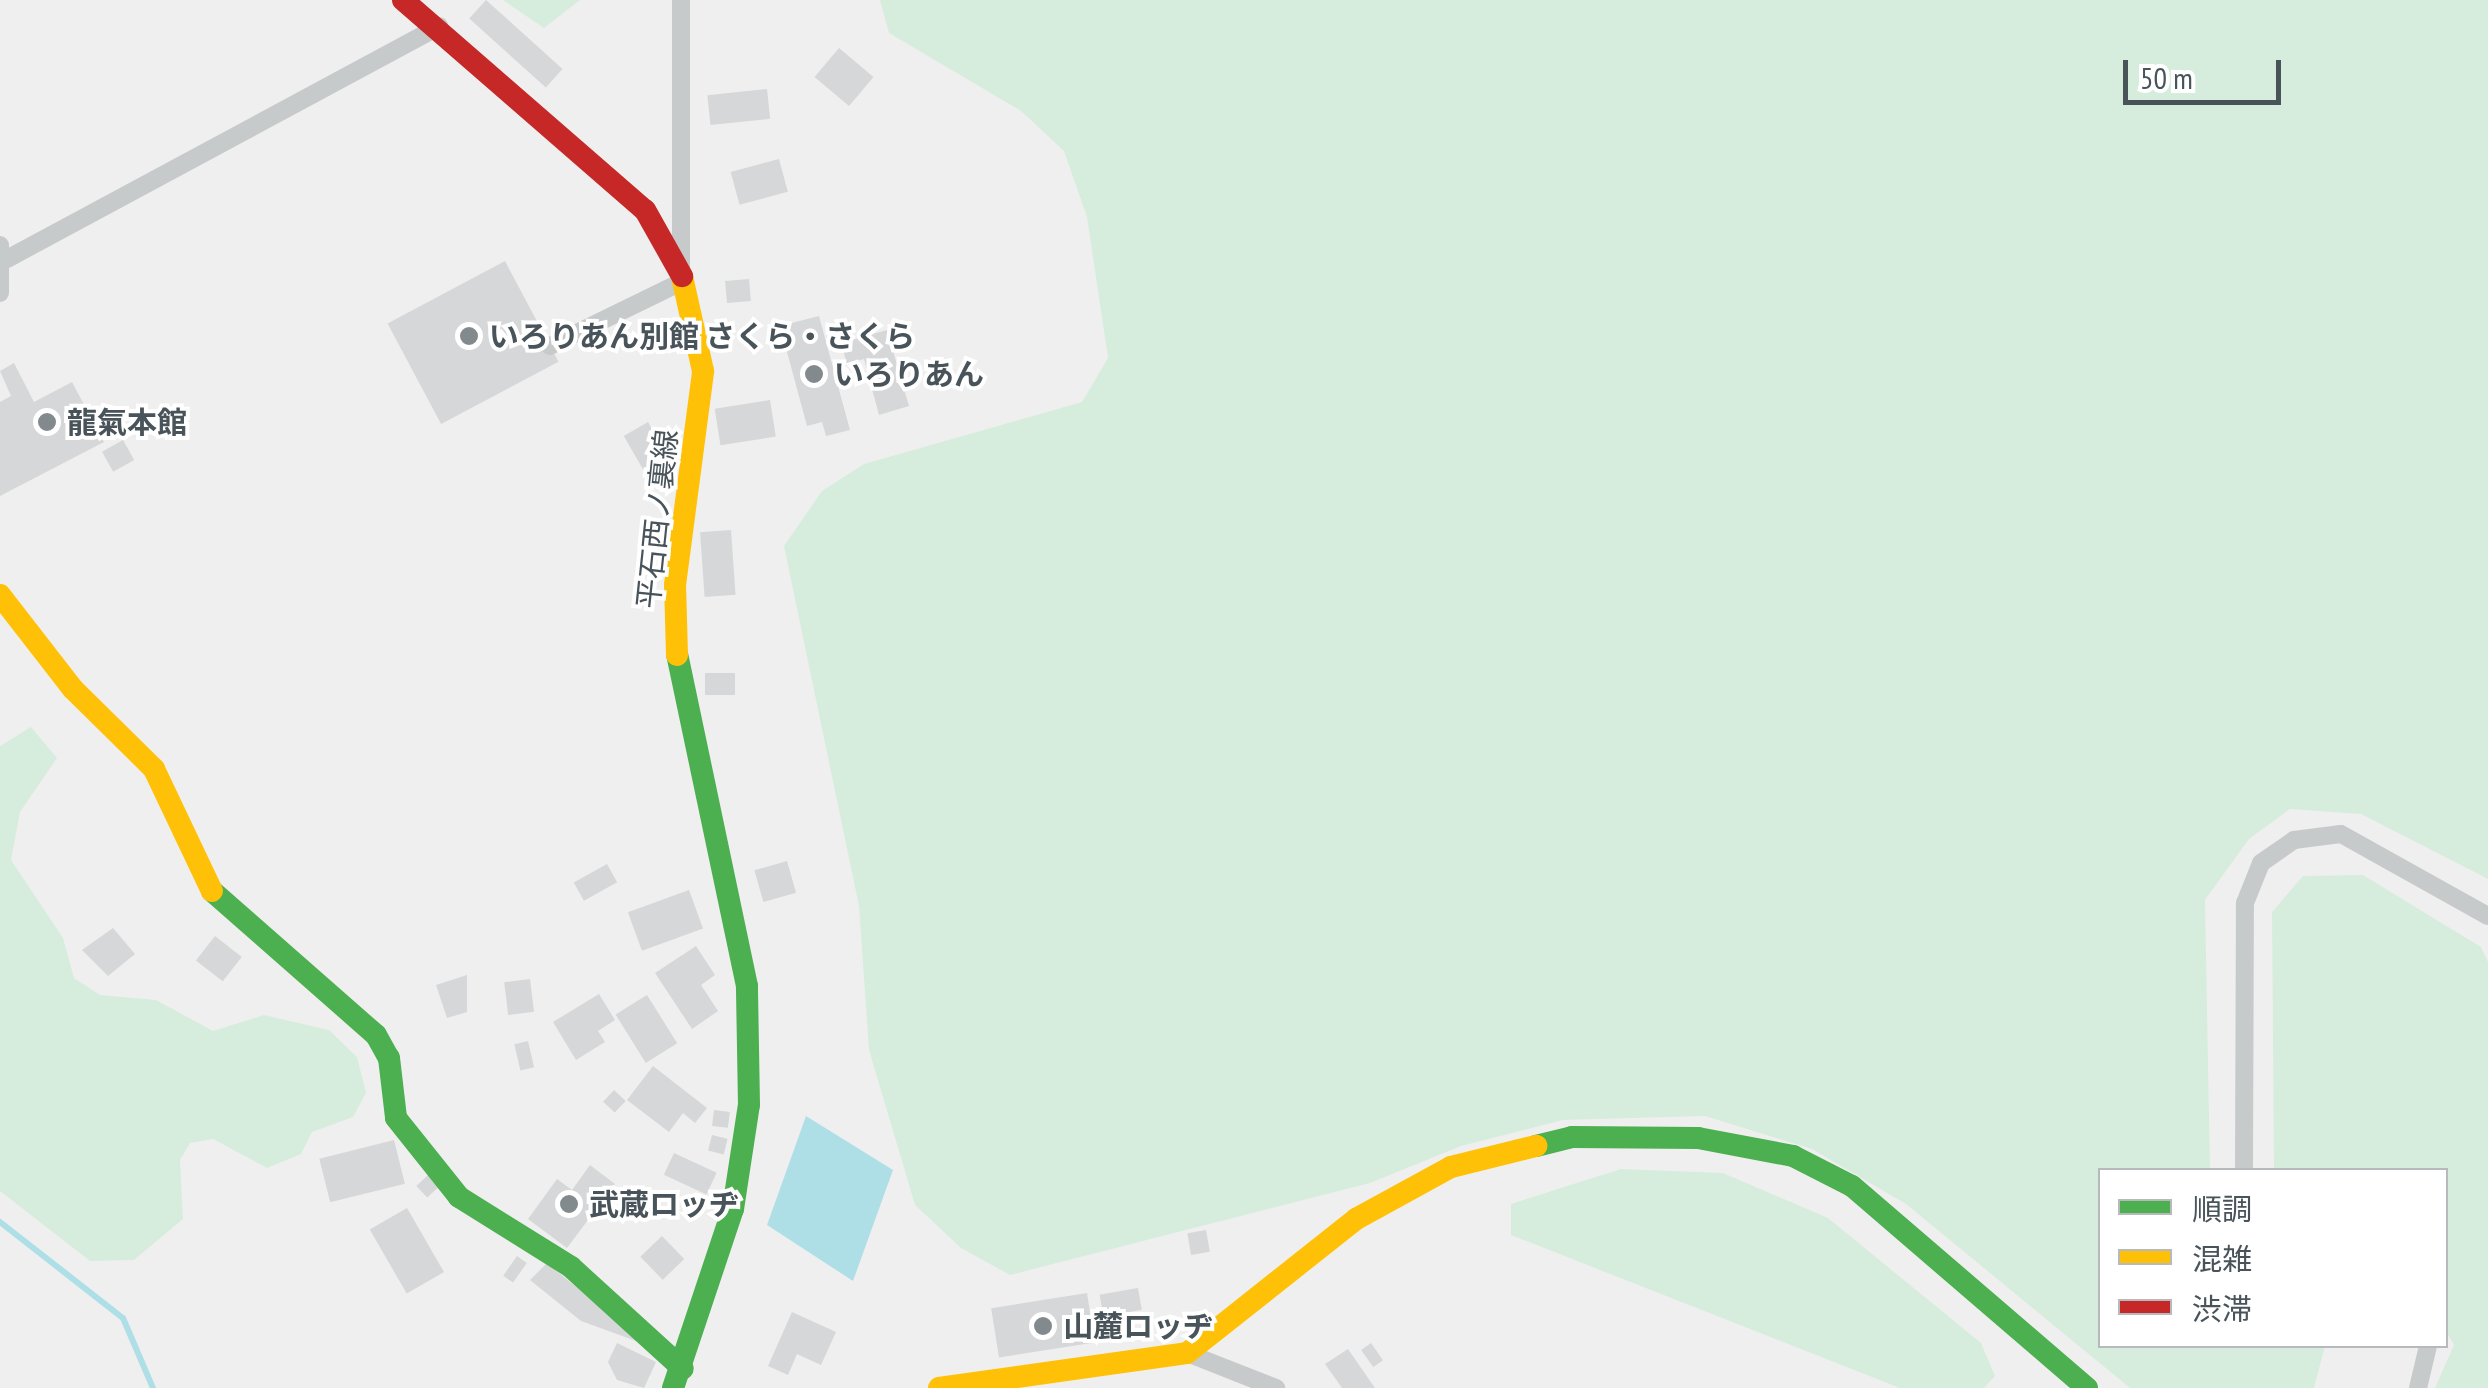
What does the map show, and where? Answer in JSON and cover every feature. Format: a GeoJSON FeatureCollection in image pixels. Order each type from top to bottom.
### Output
{"type":"FeatureCollection","features":[{"type":"Feature","properties":{"kind":"street","name":"平石西ノ裏線"},"geometry":{"type":"LineString","coordinates":[[402,0],[440,26],[603,165],[645,210],[682,276],[704,371],[675,584],[678,683],[747,986],[749,1105],[733,1210],[678,1379]]}},
{"type":"Feature","properties":{"kind":"street"},"geometry":{"type":"LineString","coordinates":[[550,346],[682,276],[681,0]]}},
{"type":"Feature","properties":{"kind":"street"},"geometry":{"type":"LineString","coordinates":[[0,293],[4,252],[440,26]]}},
{"type":"Feature","properties":{"kind":"street"},"geometry":{"type":"LineString","coordinates":[[0,595],[73,689],[154,769],[214,896],[376,1035],[389,1058],[396,1118],[460,1196],[571,1267],[678,1379]]}},
{"type":"Feature","properties":{"kind":"street"},"geometry":{"type":"LineString","coordinates":[[2244,1168],[2244,903],[2261,862],[2294,840],[2342,834],[2488,916]]}},
{"type":"Feature","properties":{"kind":"street"},"geometry":{"type":"LineString","coordinates":[[1187,1353],[1356,1218],[1451,1166],[1572,1136],[1698,1138],[1793,1156],[1852,1186],[2087,1388]]}},
{"type":"Feature","properties":{"kind":"street"},"geometry":{"type":"LineString","coordinates":[[2418,1388],[2428,1348]]}},
{"type":"Feature","properties":{"kind":"street"},"geometry":{"type":"LineString","coordinates":[[938,1388],[1187,1353],[1276,1388]]}},
{"type":"Feature","properties":{"kind":"green space"},"geometry":{"type":"Polygon","coordinates":[[[503,0],[580,0],[544,28],[503,0]]]}},
{"type":"Feature","properties":{"kind":"green space"},"geometry":{"type":"Polygon","coordinates":[[[880,0],[2488,0],[2488,879],[2361,814],[2290,809],[2249,839],[2205,900],[2210,1168],[2098,1168],[2098,1348],[2324,1348],[2314,1388],[2130,1388],[1906,1204],[1812,1149],[1705,1116],[1563,1120],[1461,1146],[1370,1183],[1010,1275],[961,1248],[915,1205],[869,1050],[859,906],[784,546],[822,491],[864,464],[1082,402],[1108,358],[1087,217],[1064,151],[1021,111],[889,33],[880,0]]]}},
{"type":"Feature","properties":{"kind":"green space"},"geometry":{"type":"Polygon","coordinates":[[[31,727],[57,758],[20,812],[11,860],[63,938],[74,978],[100,995],[156,1000],[213,1031],[264,1015],[329,1030],[357,1057],[366,1093],[353,1117],[312,1132],[301,1154],[267,1168],[213,1139],[190,1143],[180,1160],[183,1219],[134,1260],[90,1261],[0,1191],[0,746],[31,727]]]}},
{"type":"Feature","properties":{"kind":"green space"},"geometry":{"type":"Polygon","coordinates":[[[2363,875],[2481,947],[2488,962],[2488,1388],[2435,1388],[2454,1345],[2448,1334],[2448,1168],[2274,1168],[2272,912],[2303,876],[2363,875]]]}},
{"type":"Feature","properties":{"kind":"green space"},"geometry":{"type":"Polygon","coordinates":[[[1621,1169],[1723,1173],[1828,1218],[1981,1343],[1995,1376],[1984,1388],[1900,1388],[1511,1235],[1511,1204],[1621,1169]]]}},
{"type":"Feature","properties":{"kind":"water"},"geometry":{"type":"Polygon","coordinates":[[[806,1116],[893,1170],[853,1281],[767,1225],[806,1116]]]}},
{"type":"Feature","properties":{"kind":"building"},"geometry":{"type":"Polygon","coordinates":[[[486,0],[563,69],[546,87],[469,19],[486,0]]]}},
{"type":"Feature","properties":{"kind":"building"},"geometry":{"type":"Polygon","coordinates":[[[839,48],[873,77],[849,106],[815,77],[839,48]]]}},
{"type":"Feature","properties":{"kind":"building"},"geometry":{"type":"Polygon","coordinates":[[[767,89],[770,119],[710,125],[707,95],[767,89]]]}},
{"type":"Feature","properties":{"kind":"building"},"geometry":{"type":"Polygon","coordinates":[[[779,159],[788,192],[740,205],[731,172],[779,159]]]}},
{"type":"Feature","properties":{"kind":"building","name":"いろりあん別館 さくら・さくら"},"geometry":{"type":"Polygon","coordinates":[[[505,261],[559,362],[441,424],[388,323],[505,261]]]}},
{"type":"Feature","properties":{"kind":"building"},"geometry":{"type":"Polygon","coordinates":[[[749,279],[751,301],[727,303],[725,281],[749,279]]]}},
{"type":"Feature","properties":{"kind":"building","name":"いろりあん"},"geometry":{"type":"Polygon","coordinates":[[[819,316],[850,430],[826,436],[822,422],[807,426],[780,326],[819,316]]]}},
{"type":"Feature","properties":{"kind":"building"},"geometry":{"type":"Polygon","coordinates":[[[887,330],[909,406],[879,415],[864,359],[847,364],[841,343],[887,330]]]}},
{"type":"Feature","properties":{"kind":"building","name":"龍氣本館"},"geometry":{"type":"Polygon","coordinates":[[[14,363],[34,402],[72,382],[104,442],[0,496],[0,402],[11,396],[0,371],[14,363]]]}},
{"type":"Feature","properties":{"kind":"building"},"geometry":{"type":"Polygon","coordinates":[[[770,400],[776,437],[720,445],[715,409],[770,400]]]}},
{"type":"Feature","properties":{"kind":"building"},"geometry":{"type":"Polygon","coordinates":[[[648,422],[672,464],[648,478],[624,436],[648,422]]]}},
{"type":"Feature","properties":{"kind":"building"},"geometry":{"type":"Polygon","coordinates":[[[123,440],[134,460],[113,472],[102,452],[123,440]]]}},
{"type":"Feature","properties":{"kind":"building"},"geometry":{"type":"Polygon","coordinates":[[[731,530],[736,595],[705,597],[700,532],[731,530]]]}},
{"type":"Feature","properties":{"kind":"building"},"geometry":{"type":"Polygon","coordinates":[[[705,673],[735,673],[735,695],[705,695],[705,673]]]}},
{"type":"Feature","properties":{"kind":"building"},"geometry":{"type":"Polygon","coordinates":[[[787,861],[796,893],[763,902],[754,870],[787,861]]]}},
{"type":"Feature","properties":{"kind":"building"},"geometry":{"type":"Polygon","coordinates":[[[607,864],[617,882],[584,901],[574,882],[607,864]]]}},
{"type":"Feature","properties":{"kind":"building"},"geometry":{"type":"Polygon","coordinates":[[[689,890],[703,929],[642,951],[628,912],[689,890]]]}},
{"type":"Feature","properties":{"kind":"building"},"geometry":{"type":"Polygon","coordinates":[[[113,928],[135,954],[108,976],[82,950],[113,928]]]}},
{"type":"Feature","properties":{"kind":"building"},"geometry":{"type":"Polygon","coordinates":[[[215,936],[242,957],[223,981],[196,960],[215,936]]]}},
{"type":"Feature","properties":{"kind":"building"},"geometry":{"type":"Polygon","coordinates":[[[696,946],[715,975],[701,985],[718,1011],[692,1029],[655,973],[696,946]]]}},
{"type":"Feature","properties":{"kind":"building"},"geometry":{"type":"Polygon","coordinates":[[[467,975],[467,1012],[447,1018],[436,985],[467,975]]]}},
{"type":"Feature","properties":{"kind":"building"},"geometry":{"type":"Polygon","coordinates":[[[530,979],[534,1012],[508,1015],[504,982],[530,979]]]}},
{"type":"Feature","properties":{"kind":"building"},"geometry":{"type":"Polygon","coordinates":[[[599,994],[615,1020],[598,1031],[605,1042],[576,1060],[553,1022],[599,994]]]}},
{"type":"Feature","properties":{"kind":"building"},"geometry":{"type":"Polygon","coordinates":[[[647,995],[677,1043],[646,1063],[616,1015],[647,995]]]}},
{"type":"Feature","properties":{"kind":"building"},"geometry":{"type":"Polygon","coordinates":[[[528,1041],[534,1067],[520,1070],[514,1044],[528,1041]]]}},
{"type":"Feature","properties":{"kind":"building"},"geometry":{"type":"Polygon","coordinates":[[[653,1066],[707,1108],[695,1123],[683,1113],[669,1132],[627,1100],[653,1066]]]}},
{"type":"Feature","properties":{"kind":"building"},"geometry":{"type":"Polygon","coordinates":[[[614,1090],[626,1101],[615,1113],[603,1102],[614,1090]]]}},
{"type":"Feature","properties":{"kind":"building"},"geometry":{"type":"Polygon","coordinates":[[[714,1110],[730,1112],[728,1128],[712,1126],[714,1110]]]}},
{"type":"Feature","properties":{"kind":"building"},"geometry":{"type":"Polygon","coordinates":[[[712,1135],[728,1139],[724,1154],[708,1151],[712,1135]]]}},
{"type":"Feature","properties":{"kind":"building"},"geometry":{"type":"Polygon","coordinates":[[[394,1140],[405,1184],[330,1202],[319,1159],[394,1140]]]}},
{"type":"Feature","properties":{"kind":"building"},"geometry":{"type":"Polygon","coordinates":[[[674,1153],[717,1173],[706,1195],[664,1175],[674,1153]]]}},
{"type":"Feature","properties":{"kind":"building","name":"武蔵ロッヂ"},"geometry":{"type":"Polygon","coordinates":[[[590,1165],[615,1184],[567,1248],[528,1219],[557,1179],[572,1190],[590,1165]]]}},
{"type":"Feature","properties":{"kind":"building"},"geometry":{"type":"Polygon","coordinates":[[[428,1175],[439,1187],[427,1198],[416,1186],[428,1175]]]}},
{"type":"Feature","properties":{"kind":"building"},"geometry":{"type":"Polygon","coordinates":[[[407,1208],[444,1272],[407,1294],[370,1230],[407,1208]]]}},
{"type":"Feature","properties":{"kind":"building"},"geometry":{"type":"Polygon","coordinates":[[[1206,1230],[1210,1252],[1191,1255],[1187,1233],[1206,1230]]]}},
{"type":"Feature","properties":{"kind":"building"},"geometry":{"type":"Polygon","coordinates":[[[662,1236],[684,1259],[663,1280],[640,1257],[662,1236]]]}},
{"type":"Feature","properties":{"kind":"building"},"geometry":{"type":"Polygon","coordinates":[[[517,1256],[527,1263],[513,1283],[503,1276],[517,1256]]]}},
{"type":"Feature","properties":{"kind":"building"},"geometry":{"type":"Polygon","coordinates":[[[547,1263],[647,1345],[581,1321],[530,1280],[547,1263]]]}},
{"type":"Feature","properties":{"kind":"building"},"geometry":{"type":"Polygon","coordinates":[[[1138,1288],[1142,1310],[1103,1316],[1100,1295],[1138,1288]]]}},
{"type":"Feature","properties":{"kind":"building","name":"山麓ロッヂ"},"geometry":{"type":"Polygon","coordinates":[[[1087,1293],[1095,1342],[999,1358],[991,1308],[1087,1293]]]}},
{"type":"Feature","properties":{"kind":"building"},"geometry":{"type":"Polygon","coordinates":[[[792,1312],[836,1332],[821,1365],[797,1354],[788,1375],[768,1366],[792,1312]]]}},
{"type":"Feature","properties":{"kind":"building"},"geometry":{"type":"Polygon","coordinates":[[[617,1343],[656,1362],[644,1388],[617,1380],[608,1362],[617,1343]]]}},
{"type":"Feature","properties":{"kind":"building"},"geometry":{"type":"Polygon","coordinates":[[[1371,1343],[1383,1360],[1373,1367],[1361,1350],[1371,1343]]]}},
{"type":"Feature","properties":{"kind":"building"},"geometry":{"type":"Polygon","coordinates":[[[1348,1349],[1375,1388],[1342,1388],[1325,1364],[1348,1349]]]}},
{"type":"Feature","properties":{"kind":"waterway"},"geometry":{"type":"LineString","coordinates":[[0,1222],[123,1318],[153,1388]]}},
{"type":"Feature","properties":{"kind":"traffic: fast"},"geometry":{"type":"LineString","coordinates":[[673,1388],[733,1209],[749,1105],[747,986],[677,655]]}},
{"type":"Feature","properties":{"kind":"traffic: fast"},"geometry":{"type":"LineString","coordinates":[[212,891],[376,1035],[389,1058],[396,1118],[459,1197],[571,1267],[683,1369]]}},
{"type":"Feature","properties":{"kind":"traffic: fast"},"geometry":{"type":"LineString","coordinates":[[1536,1146],[1572,1137],[1698,1138],[1793,1156],[1852,1186],[2087,1388]]}},
{"type":"Feature","properties":{"kind":"traffic: slow"},"geometry":{"type":"LineString","coordinates":[[677,655],[675,585],[703,371],[682,276]]}},
{"type":"Feature","properties":{"kind":"traffic: slow"},"geometry":{"type":"LineString","coordinates":[[0,595],[73,689],[154,769],[212,891]]}},
{"type":"Feature","properties":{"kind":"traffic: slow"},"geometry":{"type":"LineString","coordinates":[[939,1388],[1187,1353],[1356,1219],[1451,1167],[1536,1146]]}},
{"type":"Feature","properties":{"kind":"traffic: jam"},"geometry":{"type":"LineString","coordinates":[[403,0],[645,210],[682,276]]}},
{"type":"Feature","properties":{"kind":"place","name":"いろりあん別館 さくら・さくら"},"geometry":{"type":"Point","coordinates":[469,336]}},
{"type":"Feature","properties":{"kind":"place","name":"いろりあん"},"geometry":{"type":"Point","coordinates":[814,374]}},
{"type":"Feature","properties":{"kind":"place","name":"龍氣本館"},"geometry":{"type":"Point","coordinates":[47,422]}},
{"type":"Feature","properties":{"kind":"place","name":"武蔵ロッヂ"},"geometry":{"type":"Point","coordinates":[569,1204]}},
{"type":"Feature","properties":{"kind":"place","name":"山麓ロッヂ"},"geometry":{"type":"Point","coordinates":[1043,1326]}}]}
